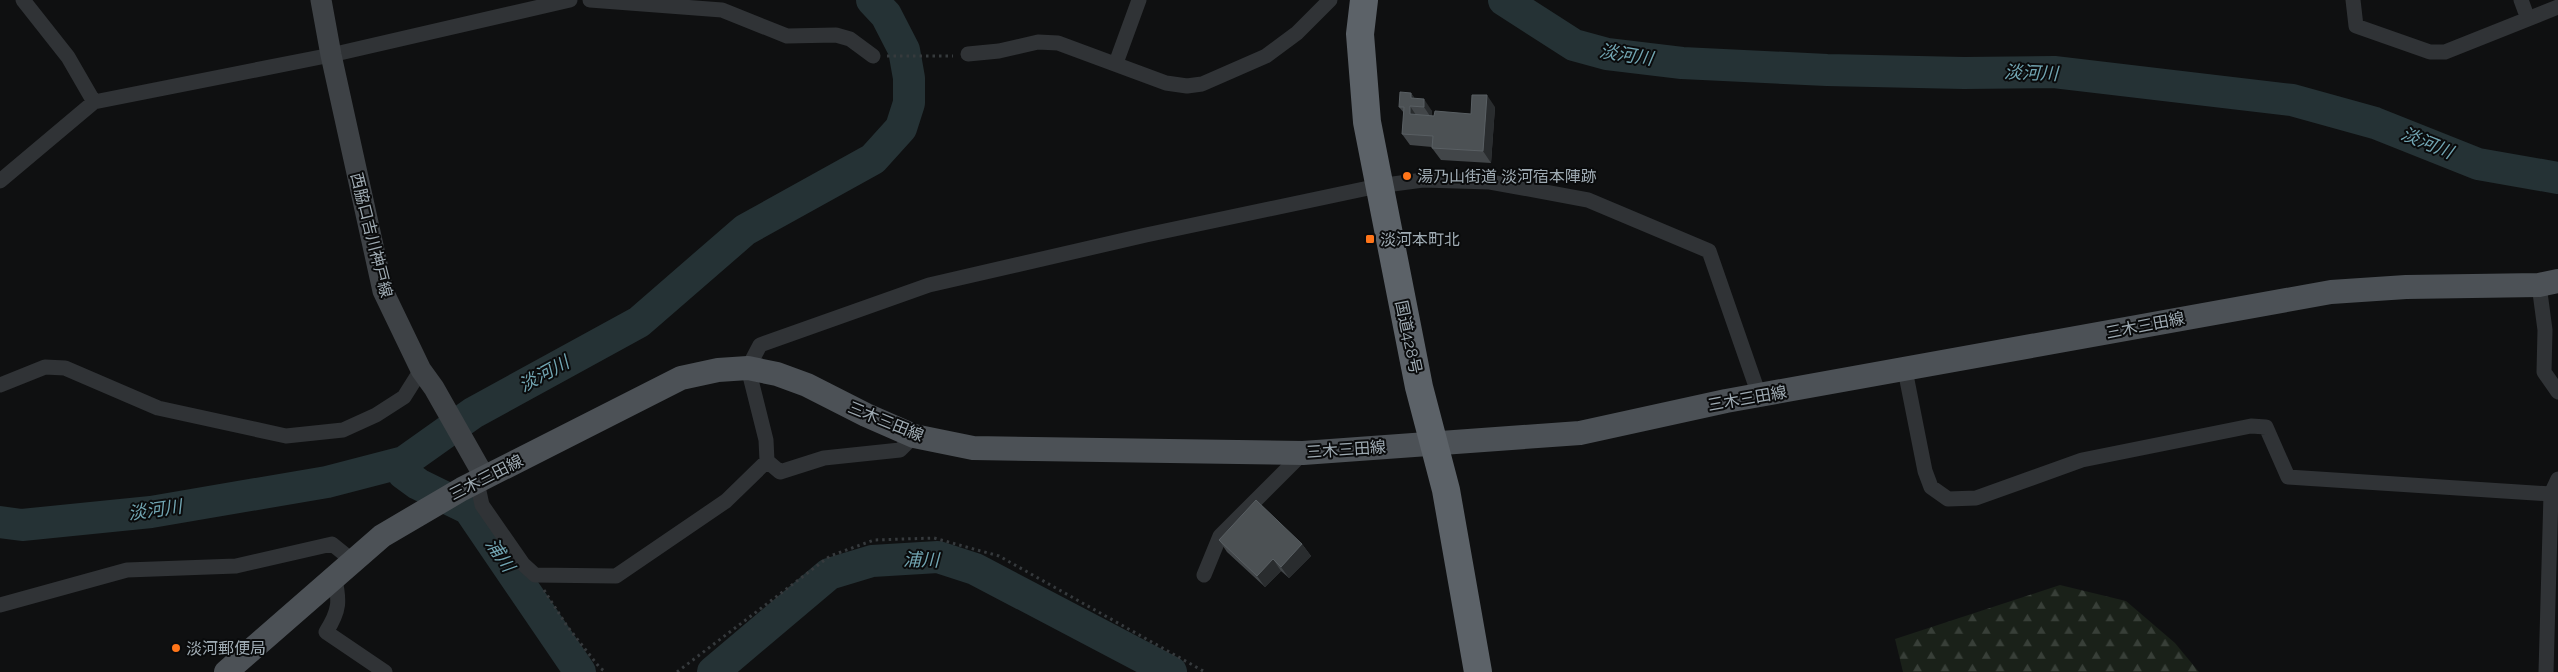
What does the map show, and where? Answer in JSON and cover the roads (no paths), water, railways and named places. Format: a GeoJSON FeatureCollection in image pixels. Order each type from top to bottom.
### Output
{"type":"FeatureCollection","features":[{"type":"Feature","properties":{"kind":"highway","name":"国道428号"},"geometry":{"type":"LineString","coordinates":[[1364,0],[1360,34],[1367,122],[1378,186],[1433,443],[1446,490],[1478,672]]}},
{"type":"Feature","properties":{"kind":"main road","name":"西脇口吉川神戸線"},"geometry":{"type":"LineString","coordinates":[[321,0],[331,55],[383,291],[421,370],[434,388],[475,478]]}},
{"type":"Feature","properties":{"kind":"main road","name":"三木三田線"},"geometry":{"type":"LineString","coordinates":[[226,672],[334,575],[382,536],[475,478],[681,378],[718,370],[748,368],[777,374],[807,385],[866,415],[914,436],[973,448],[1303,453],[1580,433],[1759,396],[2331,292],[2406,287],[2548,283]]}},
{"type":"Feature","properties":{"kind":"street"},"geometry":{"type":"LineString","coordinates":[[23,0],[68,58],[94,102]]}},
{"type":"Feature","properties":{"kind":"street"},"geometry":{"type":"LineString","coordinates":[[0,181],[94,102],[331,55],[570,0]]}},
{"type":"Feature","properties":{"kind":"street"},"geometry":{"type":"LineString","coordinates":[[590,0],[722,10],[787,36],[836,35],[850,39],[859,43],[873,56]]}},
{"type":"Feature","properties":{"kind":"street"},"geometry":{"type":"LineString","coordinates":[[1116,63],[1139,0]]}},
{"type":"Feature","properties":{"kind":"street"},"geometry":{"type":"LineString","coordinates":[[968,54],[999,52],[1038,42],[1058,43],[1166,83],[1188,86],[1202,84],[1266,56],[1297,33],[1330,0]]}},
{"type":"Feature","properties":{"kind":"street"},"geometry":{"type":"LineString","coordinates":[[2353,0],[2356,26],[2430,52],[2445,52],[2558,7]]}},
{"type":"Feature","properties":{"kind":"street"},"geometry":{"type":"LineString","coordinates":[[2521,0],[2528,19]]}},
{"type":"Feature","properties":{"kind":"street"},"geometry":{"type":"LineString","coordinates":[[914,436],[900,450],[824,458],[780,472],[768,461],[766,440],[748,368],[760,345],[929,285],[1146,235],[1378,186],[1423,180],[1490,182],[1588,200],[1709,252],[1759,396]]}},
{"type":"Feature","properties":{"kind":"street"},"geometry":{"type":"LineString","coordinates":[[2548,283],[2544,372],[2558,392]]}},
{"type":"Feature","properties":{"kind":"street"},"geometry":{"type":"LineString","coordinates":[[0,385],[46,367],[65,368],[158,408],[286,436],[343,430],[376,415],[404,397],[421,370]]}},
{"type":"Feature","properties":{"kind":"street"},"geometry":{"type":"LineString","coordinates":[[1905,370],[1925,471],[1931,487],[1948,499],[1976,498],[2082,460],[2251,426],[2266,428],[2288,477],[2551,494]]}},
{"type":"Feature","properties":{"kind":"street"},"geometry":{"type":"LineString","coordinates":[[1204,575],[1220,536],[1303,453]]}},
{"type":"Feature","properties":{"kind":"street"},"geometry":{"type":"LineString","coordinates":[[475,478],[482,505],[523,564],[535,575],[616,576],[726,502],[768,461]]}},
{"type":"Feature","properties":{"kind":"street"},"geometry":{"type":"LineString","coordinates":[[2546,672],[2551,494],[2558,480]]}},
{"type":"Feature","properties":{"kind":"street"},"geometry":{"type":"LineString","coordinates":[[0,605],[127,570],[236,566],[332,544],[353,561]]}},
{"type":"Feature","properties":{"kind":"street"},"geometry":{"type":"LineString","coordinates":[[334,575],[340,599],[336,617],[326,632],[385,672]]}},
{"type":"Feature","properties":{"kind":"waterway","name":"淡河川"},"geometry":{"type":"LineString","coordinates":[[0,522],[22,525],[151,512],[327,482],[404,462],[473,413],[639,322],[745,230],[873,159],[901,128],[909,103],[909,78],[904,50],[886,15],[872,0]]}},
{"type":"Feature","properties":{"kind":"waterway","name":"淡河川"},"geometry":{"type":"LineString","coordinates":[[1504,0],[1574,45],[1607,54],[1682,63],[1827,70],[1964,73],[2054,72],[2292,100],[2375,123],[2478,164],[2558,178]]}},
{"type":"Feature","properties":{"kind":"waterway","name":"浦川"},"geometry":{"type":"LineString","coordinates":[[398,464],[403,473],[418,484],[469,509],[580,672]]}},
{"type":"Feature","properties":{"kind":"waterway","name":"浦川"},"geometry":{"type":"LineString","coordinates":[[713,672],[829,574],[872,561],[938,557],[975,569],[1171,672]]}},
{"type":"Feature","properties":{"kind":"place","name":"湯乃山街道 淡河宿本陣跡"},"geometry":{"type":"Point","coordinates":[1407,176]}},
{"type":"Feature","properties":{"kind":"place","name":"淡河本町北"},"geometry":{"type":"Point","coordinates":[1370,239]}},
{"type":"Feature","properties":{"kind":"place","name":"淡河郵便局"},"geometry":{"type":"Point","coordinates":[176,648]}}]}
